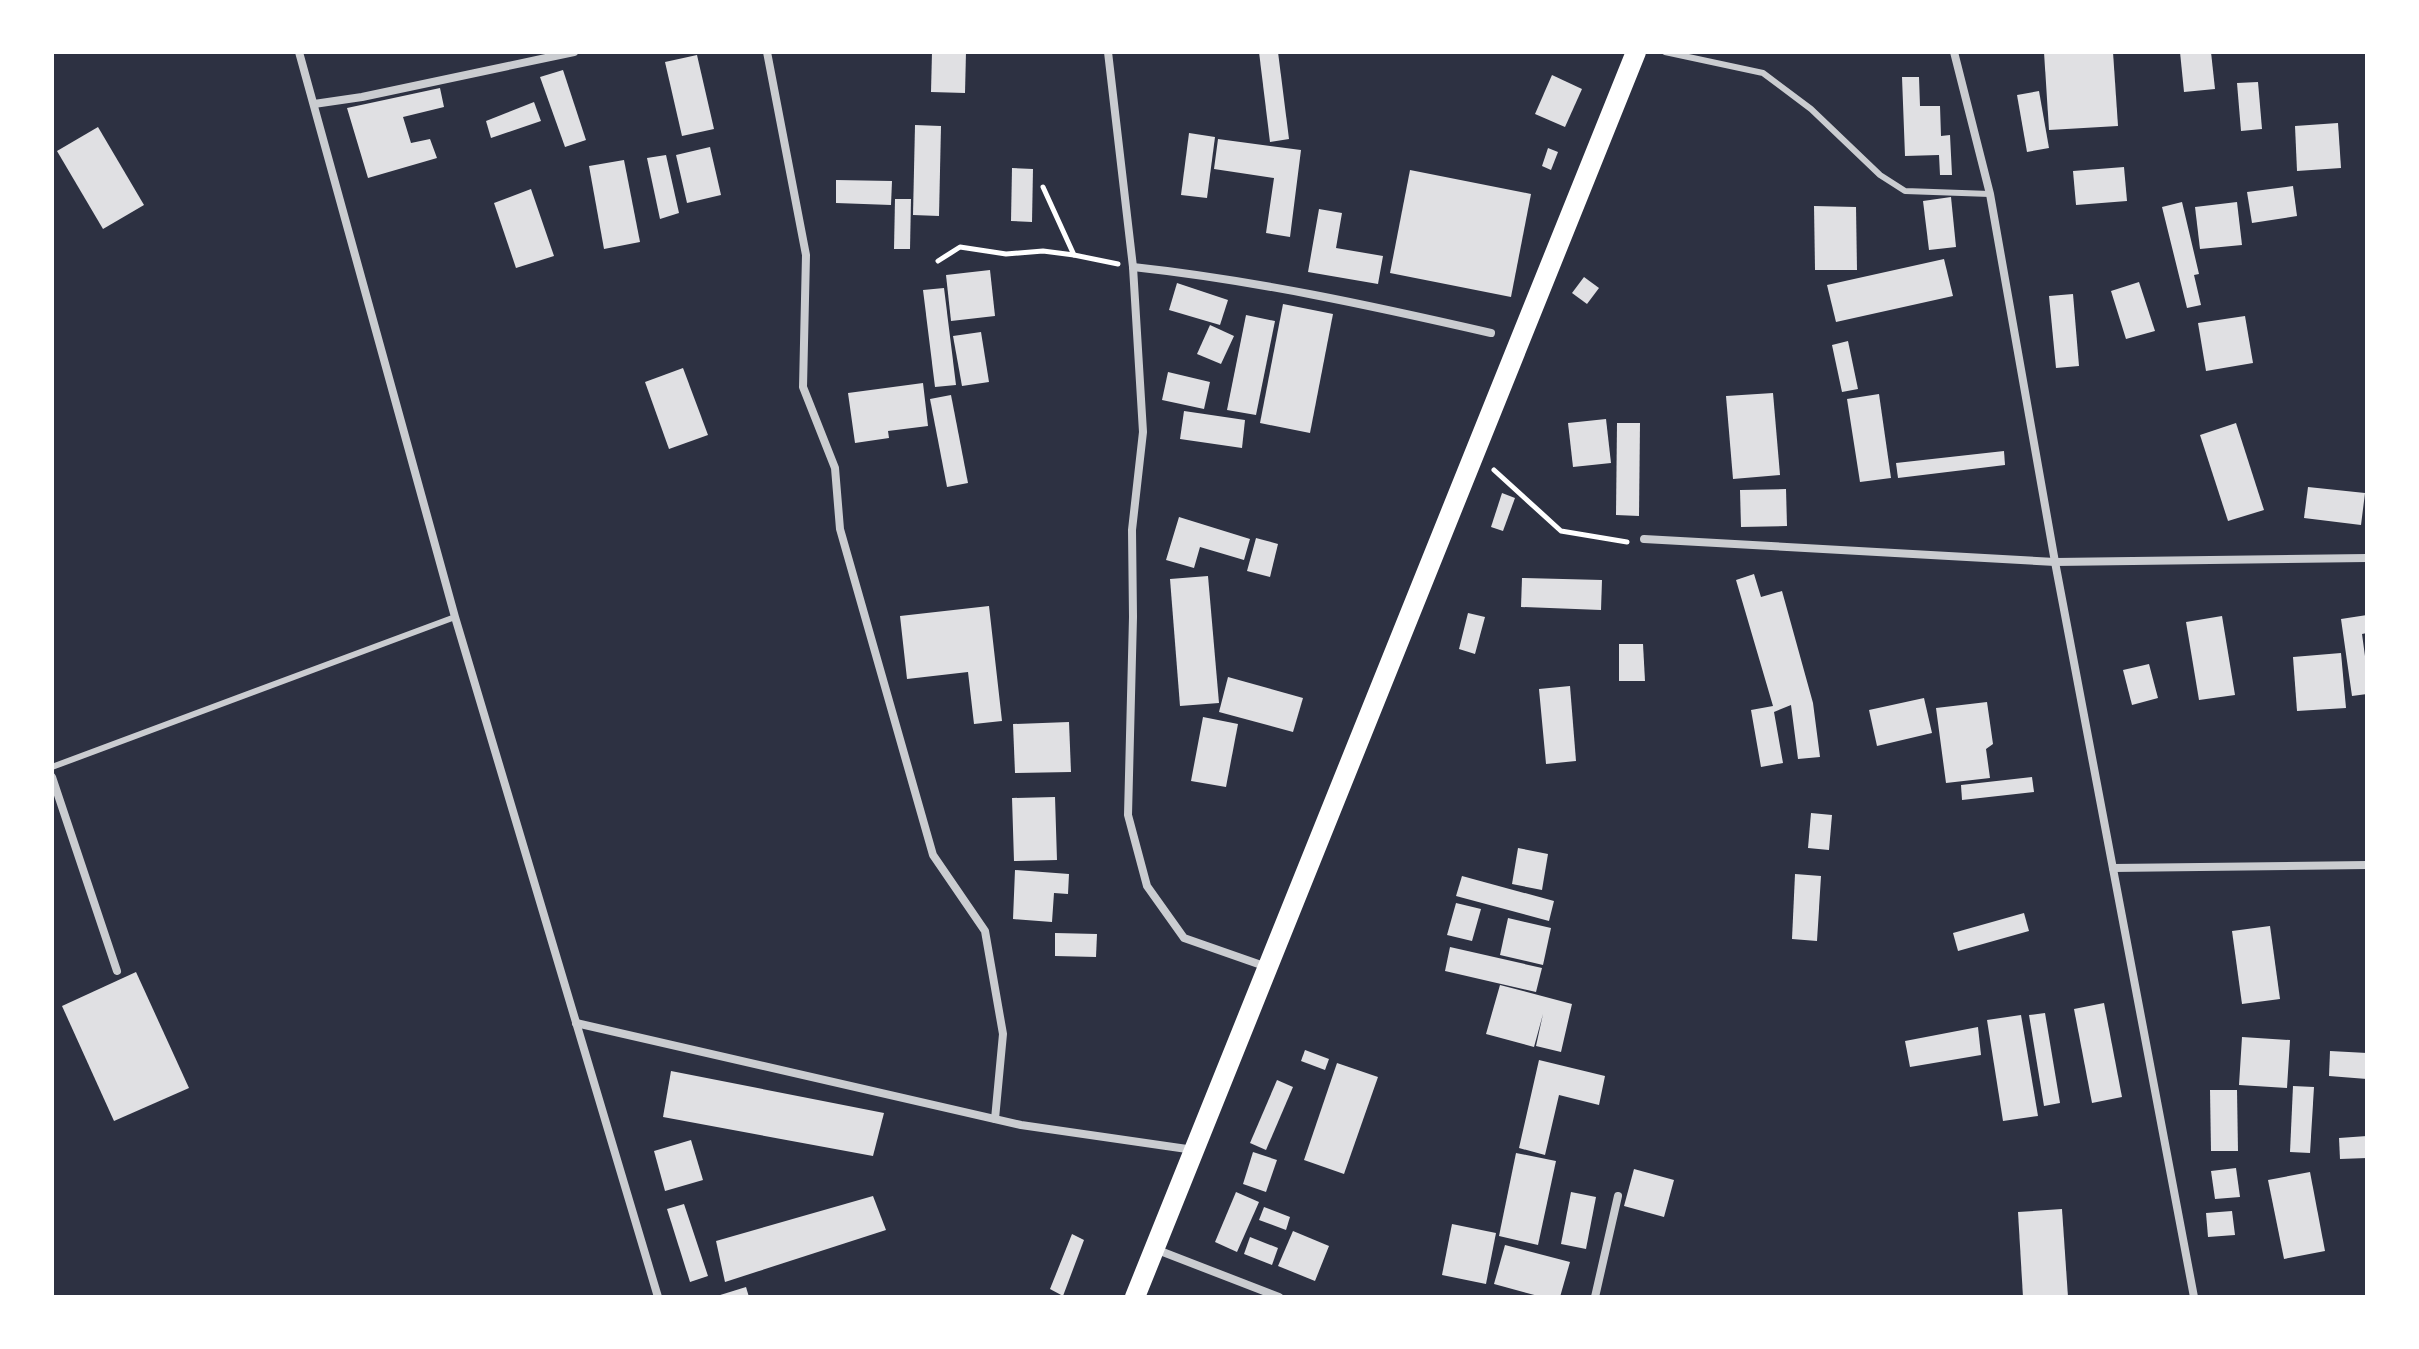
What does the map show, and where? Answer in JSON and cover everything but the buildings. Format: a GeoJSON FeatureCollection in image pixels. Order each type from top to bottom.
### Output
{"type":"FeatureCollection","features":[{"type":"Feature","properties":{"kind":"main road"},"geometry":{"type":"LineString","coordinates":[[1135,1297],[1636,52]]}},
{"type":"Feature","properties":{"kind":"street"},"geometry":{"type":"LineString","coordinates":[[299,52],[455,617],[658,1297]]}},
{"type":"Feature","properties":{"kind":"street"},"geometry":{"type":"LineString","coordinates":[[314,104],[362,97],[574,52]]}},
{"type":"Feature","properties":{"kind":"street"},"geometry":{"type":"LineString","coordinates":[[767,52],[806,255],[803,387],[835,468],[840,529],[933,855],[985,931],[1003,1034],[995,1119]]}},
{"type":"Feature","properties":{"kind":"street"},"geometry":{"type":"LineString","coordinates":[[1108,52],[1133,267],[1143,432],[1132,530],[1128,815],[1147,886],[1184,938],[1267,967]]}},
{"type":"Feature","properties":{"kind":"street"},"geometry":{"type":"LineString","coordinates":[[1954,52],[1990,194],[2055,562],[2194,1297]]}},
{"type":"Feature","properties":{"kind":"street"},"geometry":{"type":"LineString","coordinates":[[1133,267],[1214,276],[1397,311],[1491,333]]}},
{"type":"Feature","properties":{"kind":"street"},"geometry":{"type":"LineString","coordinates":[[1644,539],[2055,562],[2367,558]]}},
{"type":"Feature","properties":{"kind":"street"},"geometry":{"type":"LineString","coordinates":[[52,777],[117,971]]}},
{"type":"Feature","properties":{"kind":"street"},"geometry":{"type":"LineString","coordinates":[[2113,868],[2367,865]]}},
{"type":"Feature","properties":{"kind":"street"},"geometry":{"type":"LineString","coordinates":[[576,1023],[995,1119],[1194,1150]]}},
{"type":"Feature","properties":{"kind":"street"},"geometry":{"type":"LineString","coordinates":[[1595,1297],[1618,1196]]}},
{"type":"Feature","properties":{"kind":"street"},"geometry":{"type":"LineString","coordinates":[[1154,1248],[1279,1297]]}},
{"type":"Feature","properties":{"kind":"lane"},"geometry":{"type":"LineString","coordinates":[[1665,52],[1763,73],[1811,109],[1880,175],[1905,191],[1990,194]]}},
{"type":"Feature","properties":{"kind":"lane"},"geometry":{"type":"LineString","coordinates":[[52,767],[455,617]]}},
{"type":"Feature","properties":{"kind":"path"},"geometry":{"type":"LineString","coordinates":[[1043,187],[1074,255]]}},
{"type":"Feature","properties":{"kind":"path"},"geometry":{"type":"LineString","coordinates":[[938,261],[960,247],[1006,254],[1043,251],[1133,267]]}},
{"type":"Feature","properties":{"kind":"path"},"geometry":{"type":"LineString","coordinates":[[1473,455],[1509,481],[1561,531],[1623,543],[1644,539]]}}]}
